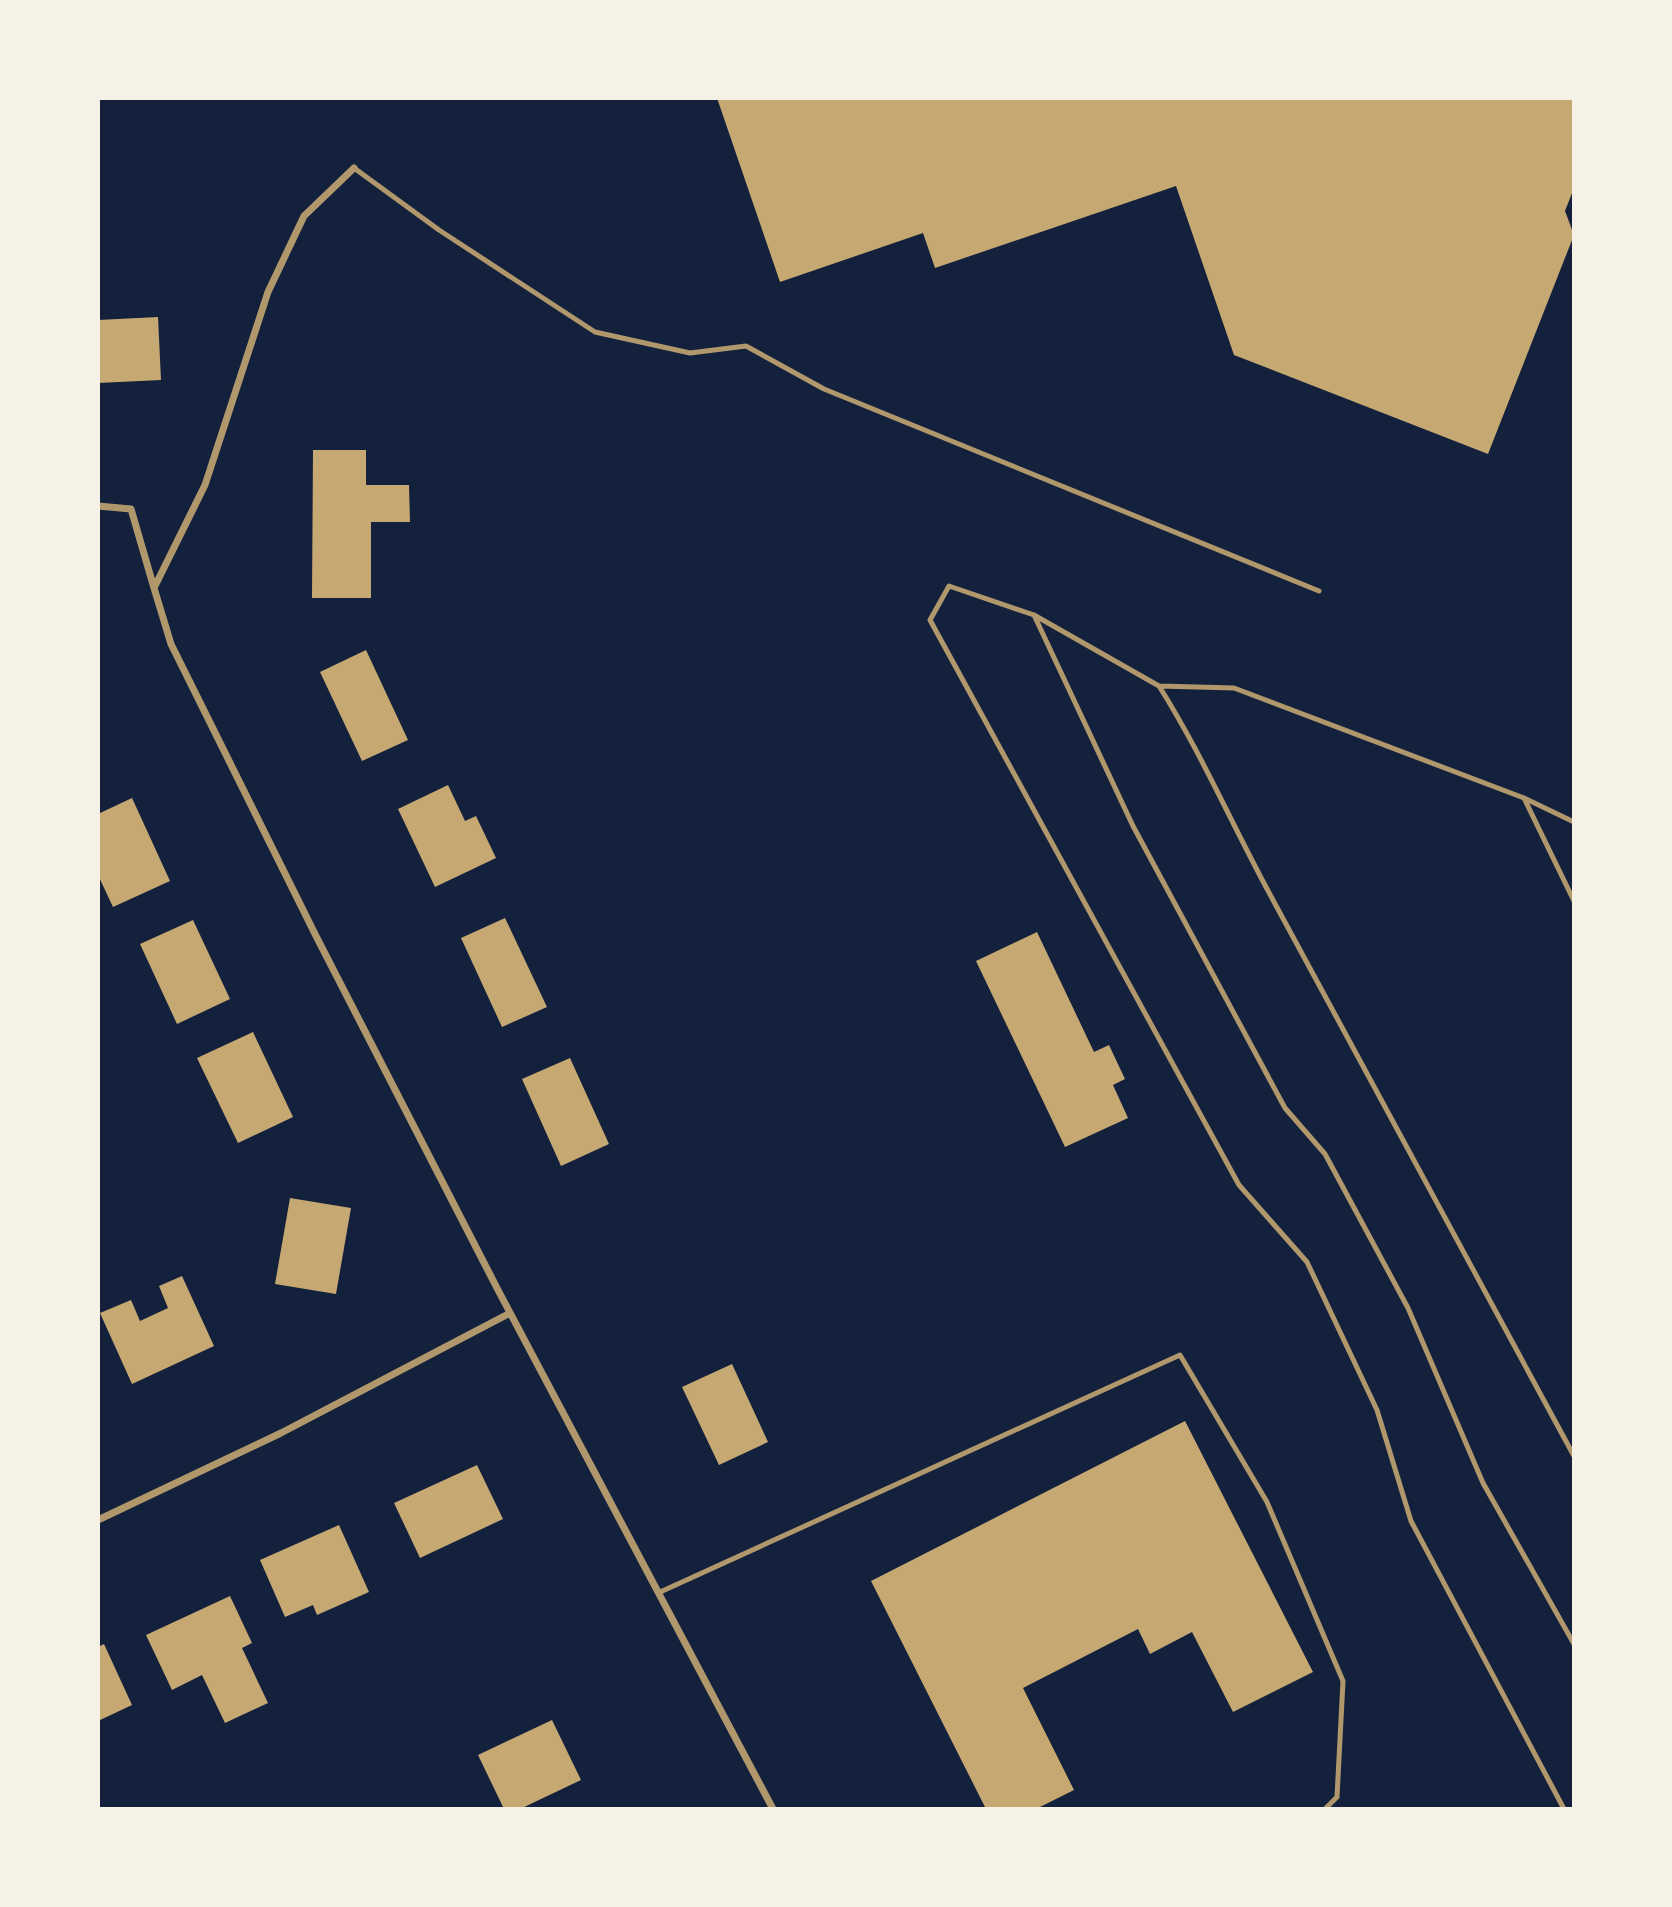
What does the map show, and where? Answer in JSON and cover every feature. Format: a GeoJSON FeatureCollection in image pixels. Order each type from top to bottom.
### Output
{"type":"FeatureCollection","features":[{"type":"Feature","properties":{"kind":"street"},"geometry":{"type":"LineString","coordinates":[[155,588],[205,485],[268,292],[283,259],[304,216],[354,168]]}},
{"type":"Feature","properties":{"kind":"street"},"geometry":{"type":"LineString","coordinates":[[98,506],[131,509],[171,644],[510,1313],[773,1809]]}},
{"type":"Feature","properties":{"kind":"street"},"geometry":{"type":"LineString","coordinates":[[98,1520],[281,1433],[510,1313]]}},
{"type":"Feature","properties":{"kind":"lane"},"geometry":{"type":"LineString","coordinates":[[354,168],[439,230],[596,332],[691,353],[746,346],[824,389],[1319,591]]}},
{"type":"Feature","properties":{"kind":"lane"},"geometry":{"type":"LineString","coordinates":[[1564,1809],[1411,1521],[1377,1410],[1307,1262],[1239,1185],[930,620],[949,586],[1034,615],[1158,686],[1184,727],[1265,885],[1365,1065],[1574,1457]]}},
{"type":"Feature","properties":{"kind":"lane"},"geometry":{"type":"LineString","coordinates":[[1034,615],[1133,826],[1285,1108],[1325,1154],[1402,1296],[1483,1483],[1574,1644]]}},
{"type":"Feature","properties":{"kind":"lane"},"geometry":{"type":"LineString","coordinates":[[1158,686],[1234,688],[1524,798],[1574,822]]}},
{"type":"Feature","properties":{"kind":"lane"},"geometry":{"type":"LineString","coordinates":[[1524,798],[1574,901]]}},
{"type":"Feature","properties":{"kind":"lane"},"geometry":{"type":"LineString","coordinates":[[658,1593],[1180,1355],[1267,1502],[1343,1681],[1337,1797],[1325,1809]]}},
{"type":"Feature","properties":{"kind":"building"},"geometry":{"type":"Polygon","coordinates":[[[717,98],[1574,98],[1574,188],[1565,211],[1574,235],[1488,454],[1234,355],[1176,186],[935,268],[923,233],[780,282],[717,98]]]}},
{"type":"Feature","properties":{"kind":"building"},"geometry":{"type":"Polygon","coordinates":[[[158,317],[161,380],[98,383],[98,320],[158,317]]]}},
{"type":"Feature","properties":{"kind":"building"},"geometry":{"type":"Polygon","coordinates":[[[313,450],[366,450],[366,485],[409,485],[410,522],[371,522],[371,598],[312,598],[313,450]]]}},
{"type":"Feature","properties":{"kind":"building"},"geometry":{"type":"Polygon","coordinates":[[[366,650],[408,740],[362,761],[320,672],[366,650]]]}},
{"type":"Feature","properties":{"kind":"building"},"geometry":{"type":"Polygon","coordinates":[[[448,785],[465,821],[476,816],[496,858],[435,887],[398,809],[448,785]]]}},
{"type":"Feature","properties":{"kind":"building"},"geometry":{"type":"Polygon","coordinates":[[[132,798],[170,881],[113,907],[98,875],[98,814],[132,798]]]}},
{"type":"Feature","properties":{"kind":"building"},"geometry":{"type":"Polygon","coordinates":[[[505,918],[547,1007],[502,1027],[461,938],[505,918]]]}},
{"type":"Feature","properties":{"kind":"building"},"geometry":{"type":"Polygon","coordinates":[[[193,920],[230,999],[177,1024],[140,944],[193,920]]]}},
{"type":"Feature","properties":{"kind":"building"},"geometry":{"type":"Polygon","coordinates":[[[1037,932],[1094,1052],[1109,1045],[1125,1079],[1113,1085],[1128,1118],[1065,1147],[976,961],[1037,932]]]}},
{"type":"Feature","properties":{"kind":"building"},"geometry":{"type":"Polygon","coordinates":[[[253,1032],[293,1117],[238,1143],[197,1058],[253,1032]]]}},
{"type":"Feature","properties":{"kind":"building"},"geometry":{"type":"Polygon","coordinates":[[[570,1058],[609,1144],[561,1166],[522,1079],[570,1058]]]}},
{"type":"Feature","properties":{"kind":"building"},"geometry":{"type":"Polygon","coordinates":[[[290,1198],[351,1208],[336,1294],[275,1284],[290,1198]]]}},
{"type":"Feature","properties":{"kind":"building"},"geometry":{"type":"Polygon","coordinates":[[[182,1276],[214,1346],[132,1384],[100,1313],[131,1300],[140,1321],[168,1308],[159,1286],[182,1276]]]}},
{"type":"Feature","properties":{"kind":"building"},"geometry":{"type":"Polygon","coordinates":[[[732,1364],[768,1442],[719,1465],[682,1387],[732,1364]]]}},
{"type":"Feature","properties":{"kind":"building"},"geometry":{"type":"Polygon","coordinates":[[[1185,1421],[1313,1672],[1233,1712],[1192,1632],[1150,1654],[1138,1629],[1023,1688],[1074,1790],[1036,1809],[986,1809],[871,1581],[1185,1421]]]}},
{"type":"Feature","properties":{"kind":"building"},"geometry":{"type":"Polygon","coordinates":[[[477,1465],[503,1519],[420,1558],[394,1503],[477,1465]]]}},
{"type":"Feature","properties":{"kind":"building"},"geometry":{"type":"Polygon","coordinates":[[[339,1525],[369,1592],[317,1615],[313,1605],[285,1617],[260,1560],[339,1525]]]}},
{"type":"Feature","properties":{"kind":"building"},"geometry":{"type":"Polygon","coordinates":[[[230,1596],[252,1643],[242,1648],[268,1703],[225,1723],[202,1675],[172,1690],[146,1635],[230,1596]]]}},
{"type":"Feature","properties":{"kind":"building"},"geometry":{"type":"Polygon","coordinates":[[[104,1644],[132,1705],[98,1721],[98,1647],[104,1644]]]}},
{"type":"Feature","properties":{"kind":"building"},"geometry":{"type":"Polygon","coordinates":[[[552,1720],[581,1780],[520,1809],[504,1809],[478,1755],[552,1720]]]}}]}
